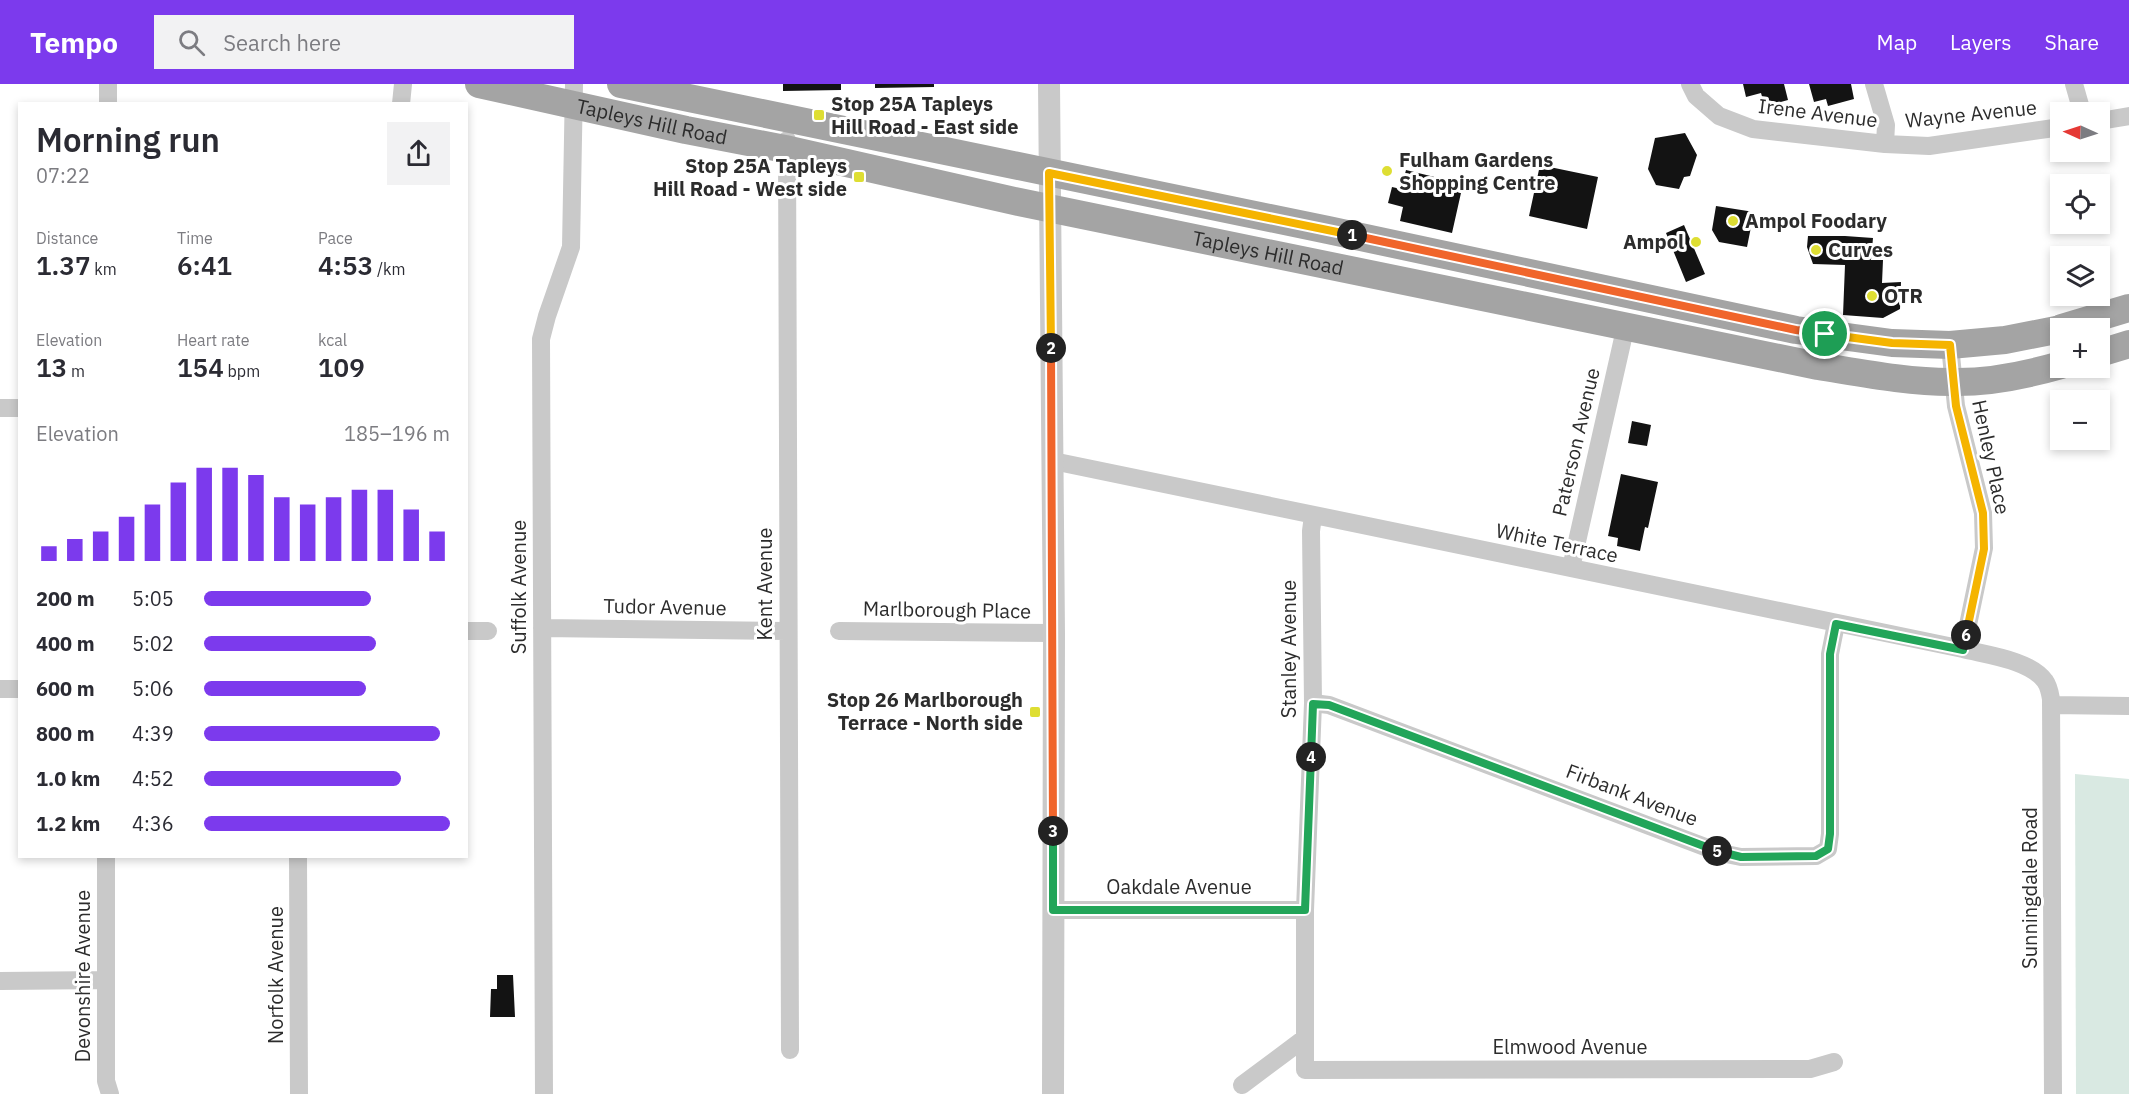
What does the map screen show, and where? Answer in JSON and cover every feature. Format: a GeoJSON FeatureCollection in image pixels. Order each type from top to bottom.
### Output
{"type":"FeatureCollection","features":[{"type":"Feature","properties":{"kind":"main road","name":"Tapleys Hill Road"},"geometry":{"type":"LineString","coordinates":[[479,84],[573,95],[686,130],[785,149],[1049,208],[1818,366],[1886,377],[1952,382],[2010,377],[2050,368]]}},
{"type":"Feature","properties":{"kind":"main road","name":"Tapleys Hill Road"},"geometry":{"type":"LineString","coordinates":[[621,84],[691,91],[790,118],[1796,330],[1892,343],[1950,345],[2005,340],[2050,331]]}},
{"type":"Feature","properties":{"kind":"main road","name":"Tapleys Hill Road"},"geometry":{"type":"LineString","coordinates":[[2097,318],[2129,308]]}},
{"type":"Feature","properties":{"kind":"main road"},"geometry":{"type":"LineString","coordinates":[[2110,351],[2129,345]]}},
{"type":"Feature","properties":{"kind":"street"},"geometry":{"type":"LineString","coordinates":[[108,84],[108,102]]}},
{"type":"Feature","properties":{"kind":"street"},"geometry":{"type":"LineString","coordinates":[[401,102],[403,84]]}},
{"type":"Feature","properties":{"kind":"street"},"geometry":{"type":"LineString","coordinates":[[1049,84],[1054,633],[1053,1094]]}},
{"type":"Feature","properties":{"kind":"street","name":"Irene Avenue"},"geometry":{"type":"LineString","coordinates":[[1689,84],[1696,96],[1719,116],[1753,129],[1885,144]]}},
{"type":"Feature","properties":{"kind":"street"},"geometry":{"type":"LineString","coordinates":[[1875,84],[1886,125],[1885,144]]}},
{"type":"Feature","properties":{"kind":"street"},"geometry":{"type":"LineString","coordinates":[[2074,84],[2079,102]]}},
{"type":"Feature","properties":{"kind":"street"},"geometry":{"type":"LineString","coordinates":[[686,130],[691,91]]}},
{"type":"Feature","properties":{"kind":"street","name":"Suffolk Avenue"},"geometry":{"type":"LineString","coordinates":[[544,1094],[541,339],[571,247],[573,95]]}},
{"type":"Feature","properties":{"kind":"street"},"geometry":{"type":"LineString","coordinates":[[2110,119],[2129,116]]}},
{"type":"Feature","properties":{"kind":"street","name":"Kent Avenue"},"geometry":{"type":"LineString","coordinates":[[790,118],[785,149],[790,1050]]}},
{"type":"Feature","properties":{"kind":"street","name":"Wayne Avenue"},"geometry":{"type":"LineString","coordinates":[[1885,144],[1929,146],[2050,129]]}},
{"type":"Feature","properties":{"kind":"street","name":"Paterson Avenue"},"geometry":{"type":"LineString","coordinates":[[1571,568],[1626,325]]}},
{"type":"Feature","properties":{"kind":"street","name":"Henley Place"},"geometry":{"type":"LineString","coordinates":[[1950,345],[1956,406],[1983,513],[1984,549],[1963,650]]}},
{"type":"Feature","properties":{"kind":"street"},"geometry":{"type":"LineString","coordinates":[[0,408],[18,408]]}},
{"type":"Feature","properties":{"kind":"street","name":"White Terrace"},"geometry":{"type":"LineString","coordinates":[[1053,461],[1963,650],[2033,669],[2046,682]]}},
{"type":"Feature","properties":{"kind":"street","name":"Stanley Avenue"},"geometry":{"type":"LineString","coordinates":[[1305,1070],[1305,910],[1313,704],[1311,531],[1313,516]]}},
{"type":"Feature","properties":{"kind":"street","name":"Firbank Avenue"},"geometry":{"type":"LineString","coordinates":[[1313,704],[1329,705],[1721,853],[1741,857],[1816,856],[1828,849],[1830,834],[1830,654],[1836,624]]}},
{"type":"Feature","properties":{"kind":"street","name":"Tudor Avenue"},"geometry":{"type":"LineString","coordinates":[[542,628],[788,631]]}},
{"type":"Feature","properties":{"kind":"street"},"geometry":{"type":"LineString","coordinates":[[468,631],[488,631]]}},
{"type":"Feature","properties":{"kind":"street","name":"Marlborough Place"},"geometry":{"type":"LineString","coordinates":[[839,631],[1054,633]]}},
{"type":"Feature","properties":{"kind":"street","name":"Sunningdale Road"},"geometry":{"type":"LineString","coordinates":[[2046,682],[2051,705],[2053,1094]]}},
{"type":"Feature","properties":{"kind":"street"},"geometry":{"type":"LineString","coordinates":[[0,689],[18,689]]}},
{"type":"Feature","properties":{"kind":"street"},"geometry":{"type":"LineString","coordinates":[[2051,705],[2129,706]]}},
{"type":"Feature","properties":{"kind":"street","name":"Devonshire Avenue"},"geometry":{"type":"LineString","coordinates":[[106,858],[106,1081],[110,1094]]}},
{"type":"Feature","properties":{"kind":"street","name":"Norfolk Avenue"},"geometry":{"type":"LineString","coordinates":[[298,858],[299,1094]]}},
{"type":"Feature","properties":{"kind":"street","name":"Oakdale Avenue"},"geometry":{"type":"LineString","coordinates":[[1053,910],[1305,910]]}},
{"type":"Feature","properties":{"kind":"street"},"geometry":{"type":"LineString","coordinates":[[0,981],[106,980]]}},
{"type":"Feature","properties":{"kind":"street"},"geometry":{"type":"LineString","coordinates":[[1242,1085],[1305,1038]]}},
{"type":"Feature","properties":{"kind":"street","name":"Elmwood Avenue"},"geometry":{"type":"LineString","coordinates":[[1305,1070],[1810,1069],[1834,1062]]}},
{"type":"Feature","properties":{"kind":"shaded area"},"geometry":{"type":"Polygon","coordinates":[[[2075,774],[2129,779],[2129,1094],[2076,1094],[2075,774]]]}},
{"type":"Feature","properties":{"kind":"building"},"geometry":{"type":"Polygon","coordinates":[[[783,84],[841,84],[841,90],[783,91],[783,84]]]}},
{"type":"Feature","properties":{"kind":"building"},"geometry":{"type":"Polygon","coordinates":[[[875,84],[934,84],[934,87],[875,88],[875,84]]]}},
{"type":"Feature","properties":{"kind":"building"},"geometry":{"type":"Polygon","coordinates":[[[1743,84],[1784,84],[1788,100],[1769,105],[1768,99],[1763,100],[1761,93],[1746,97],[1743,84]]]}},
{"type":"Feature","properties":{"kind":"building"},"geometry":{"type":"Polygon","coordinates":[[[1809,84],[1851,84],[1854,99],[1828,106],[1826,99],[1814,102],[1809,84]]]}},
{"type":"Feature","properties":{"kind":"building"},"geometry":{"type":"Polygon","coordinates":[[[1685,133],[1697,155],[1690,176],[1684,177],[1679,189],[1656,185],[1648,169],[1655,138],[1685,133]]]}},
{"type":"Feature","properties":{"kind":"building"},"geometry":{"type":"Polygon","coordinates":[[[1540,165],[1598,177],[1587,229],[1529,216],[1540,165]]]}},
{"type":"Feature","properties":{"kind":"building"},"geometry":{"type":"Polygon","coordinates":[[[1406,170],[1463,184],[1452,233],[1400,221],[1403,207],[1388,203],[1392,187],[1401,189],[1406,170]]]}},
{"type":"Feature","properties":{"kind":"building","name":"Ampol Foodary"},"geometry":{"type":"Polygon","coordinates":[[[1716,206],[1754,212],[1747,247],[1719,242],[1712,230],[1716,206]]]}},
{"type":"Feature","properties":{"kind":"building"},"geometry":{"type":"Polygon","coordinates":[[[1684,225],[1705,274],[1686,282],[1666,233],[1684,225]]]}},
{"type":"Feature","properties":{"kind":"building"},"geometry":{"type":"Polygon","coordinates":[[[1808,236],[1873,238],[1871,260],[1883,260],[1882,283],[1901,282],[1900,309],[1883,318],[1843,315],[1845,265],[1813,264],[1807,247],[1808,236]]]}},
{"type":"Feature","properties":{"kind":"building"},"geometry":{"type":"Polygon","coordinates":[[[1632,421],[1651,425],[1647,446],[1628,443],[1632,421]]]}},
{"type":"Feature","properties":{"kind":"building"},"geometry":{"type":"Polygon","coordinates":[[[1621,474],[1658,482],[1648,528],[1645,527],[1640,551],[1617,546],[1618,538],[1608,536],[1621,474]]]}},
{"type":"Feature","properties":{"kind":"building"},"geometry":{"type":"Polygon","coordinates":[[[497,975],[513,975],[515,1017],[490,1017],[491,989],[497,989],[497,975]]]}},
{"type":"Feature","properties":{"kind":"place","name":"Stop 25A Tapleys Hill Road - East side"},"geometry":{"type":"Point","coordinates":[819,115]}},
{"type":"Feature","properties":{"kind":"place","name":"Fulham Gardens Shopping Centre"},"geometry":{"type":"Point","coordinates":[1387,171]}},
{"type":"Feature","properties":{"kind":"place","name":"Stop 25A Tapleys Hill Road - West side"},"geometry":{"type":"Point","coordinates":[859,177]}},
{"type":"Feature","properties":{"kind":"place","name":"Ampol Foodary"},"geometry":{"type":"Point","coordinates":[1733,221]}},
{"type":"Feature","properties":{"kind":"place","name":"Ampol"},"geometry":{"type":"Point","coordinates":[1696,242]}},
{"type":"Feature","properties":{"kind":"place","name":"Curves"},"geometry":{"type":"Point","coordinates":[1816,250]}},
{"type":"Feature","properties":{"kind":"place","name":"OTR"},"geometry":{"type":"Point","coordinates":[1872,296]}},
{"type":"Feature","properties":{"kind":"place","name":"Stop 26 Marlborough Terrace - North side"},"geometry":{"type":"Point","coordinates":[1035,712]}},
{"type":"Feature","properties":{"kind":"route"},"geometry":{"type":"LineString","coordinates":[[1049,173],[1743,317],[1796,330],[1825,334],[1892,343],[1950,345],[1956,406],[1983,513],[1984,549],[1963,650],[1836,624],[1830,654],[1830,834],[1828,849],[1816,856],[1741,857],[1721,853],[1329,705],[1313,704],[1305,910],[1053,910],[1054,633],[1049,173]]}}]}
